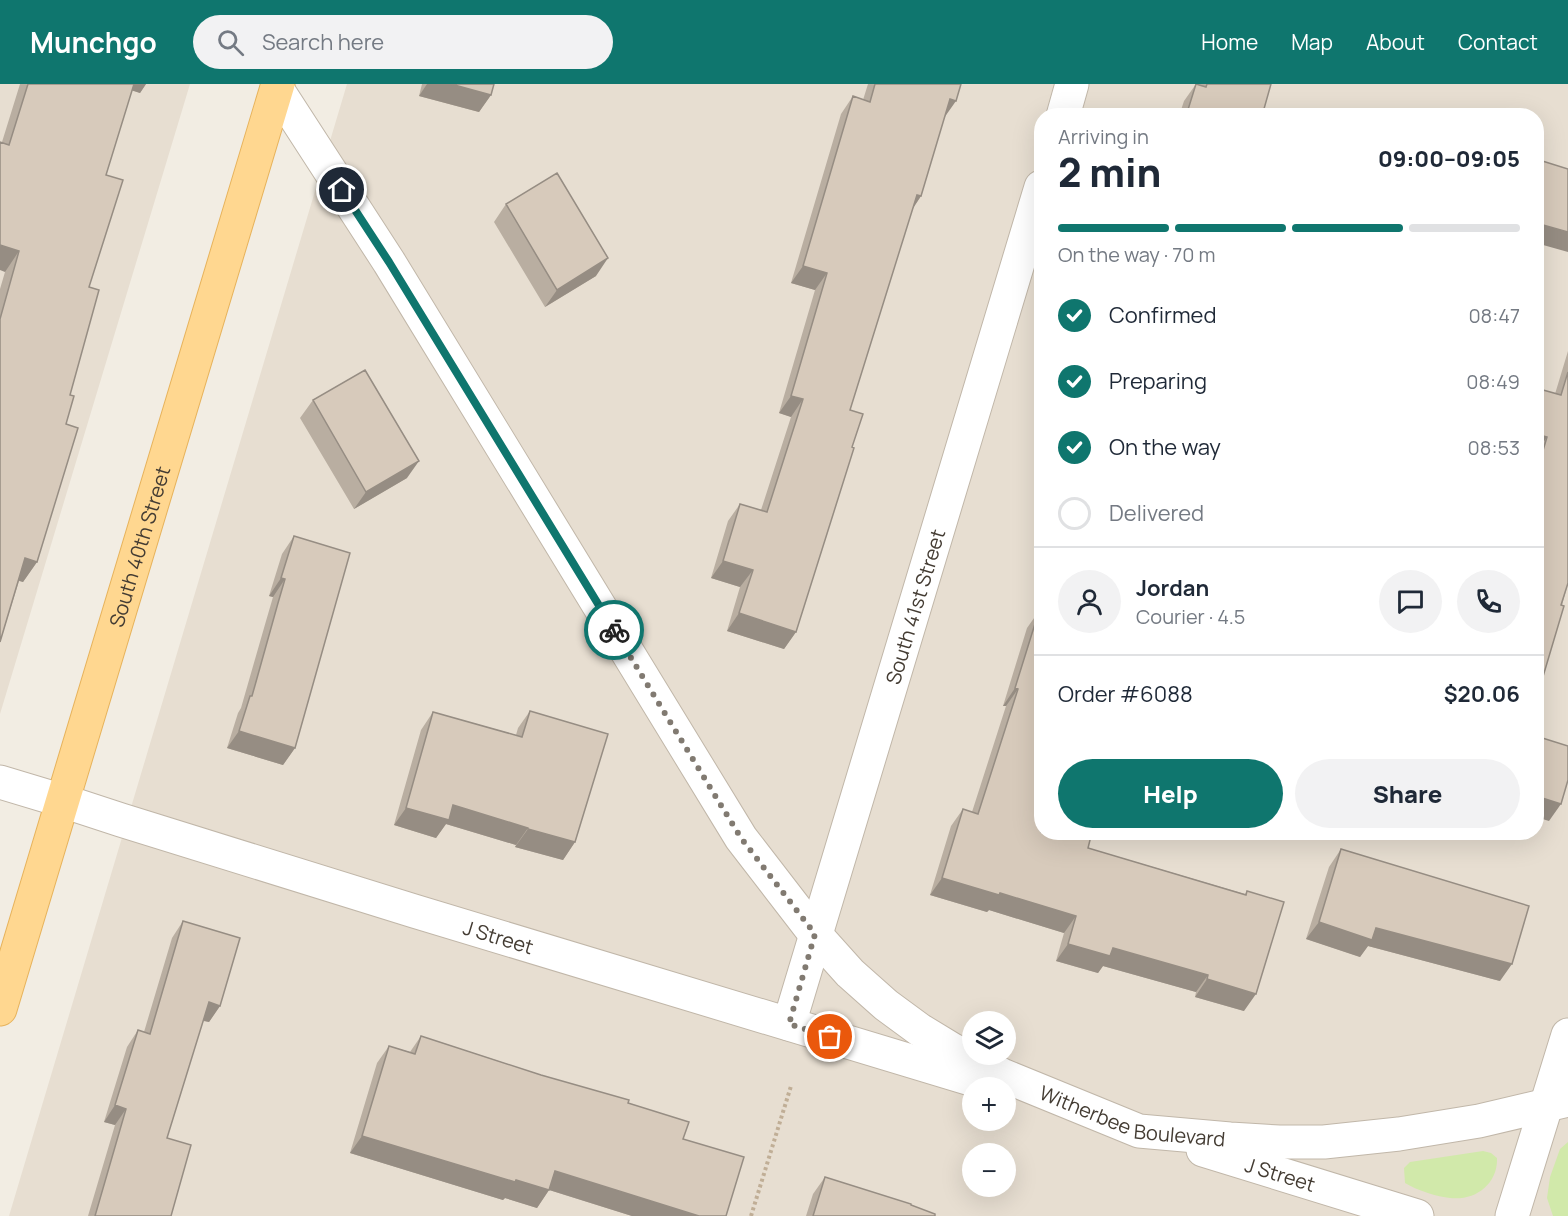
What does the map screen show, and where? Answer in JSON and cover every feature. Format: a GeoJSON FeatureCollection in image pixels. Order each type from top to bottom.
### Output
{"type":"FeatureCollection","features":[{"type":"Feature","properties":{"kind":"main road","name":"South 40th Street"},"geometry":{"type":"LineString","coordinates":[[0,1009],[277,86]]}},
{"type":"Feature","properties":{"kind":"street"},"geometry":{"type":"LineString","coordinates":[[1065,108],[1072,84]]}},
{"type":"Feature","properties":{"kind":"street","name":"Witherbee Boulevard"},"geometry":{"type":"LineString","coordinates":[[277,86],[389,262],[741,838],[815,934],[850,973],[886,1005],[953,1050],[1002,1075],[1139,1131],[1279,1142],[1324,1142],[1399,1134],[1479,1121],[1558,1103]]}},
{"type":"Feature","properties":{"kind":"street","name":"South 41st Street"},"geometry":{"type":"LineString","coordinates":[[789,1024],[1034,210]]}},
{"type":"Feature","properties":{"kind":"street","name":"J Street"},"geometry":{"type":"LineString","coordinates":[[0,782],[414,911],[962,1077]]}},
{"type":"Feature","properties":{"kind":"street"},"geometry":{"type":"LineString","coordinates":[[1512,1216],[1558,1103],[1568,1035]]}},
{"type":"Feature","properties":{"kind":"street","name":"J Street"},"geometry":{"type":"LineString","coordinates":[[1016,1093],[1417,1216]]}},
{"type":"Feature","properties":{"kind":"path"},"geometry":{"type":"LineString","coordinates":[[751,1216],[791,1086]]}},
{"type":"Feature","properties":{"kind":"shaded area"},"geometry":{"type":"Polygon","coordinates":[[[0,84],[190,84],[0,714],[0,84]]]}},
{"type":"Feature","properties":{"kind":"shaded area"},"geometry":{"type":"Polygon","coordinates":[[[347,84],[1568,84],[1568,1216],[9,1216],[347,84]]]}},
{"type":"Feature","properties":{"kind":"green space"},"geometry":{"type":"Polygon","coordinates":[[[1568,1142],[1568,1216],[1553,1216],[1547,1198],[1550,1177],[1560,1149],[1568,1142]]]}},
{"type":"Feature","properties":{"kind":"green space"},"geometry":{"type":"Polygon","coordinates":[[[1483,1151],[1497,1158],[1496,1167],[1489,1183],[1476,1194],[1459,1198],[1445,1197],[1421,1191],[1405,1183],[1404,1168],[1410,1162],[1483,1151]]]}},
{"type":"Feature","properties":{"kind":"building"},"geometry":{"type":"Polygon","coordinates":[[[28,84],[134,84],[106,175],[123,180],[89,287],[99,290],[70,395],[74,396],[66,424],[78,428],[37,562],[25,558],[0,642],[0,319],[19,251],[0,245],[0,142],[9,145],[28,84]]]}},
{"type":"Feature","properties":{"kind":"building"},"geometry":{"type":"Polygon","coordinates":[[[451,84],[494,84],[491,95],[451,84]]]}},
{"type":"Feature","properties":{"kind":"building"},"geometry":{"type":"Polygon","coordinates":[[[875,84],[961,84],[956,101],[950,99],[921,196],[917,195],[850,410],[863,414],[796,632],[739,613],[753,570],[723,561],[740,504],[767,512],[803,399],[791,396],[827,273],[803,266],[853,96],[870,102],[875,84]]]}},
{"type":"Feature","properties":{"kind":"building"},"geometry":{"type":"Polygon","coordinates":[[[1196,84],[1206,87],[1207,84],[1271,84],[1264,108],[1188,108],[1196,84]]]}},
{"type":"Feature","properties":{"kind":"building"},"geometry":{"type":"Polygon","coordinates":[[[1544,162],[1568,169],[1568,232],[1544,225],[1544,162]]]}},
{"type":"Feature","properties":{"kind":"building"},"geometry":{"type":"Polygon","coordinates":[[[557,173],[608,258],[557,290],[506,204],[557,173]]]}},
{"type":"Feature","properties":{"kind":"building"},"geometry":{"type":"Polygon","coordinates":[[[365,370],[419,461],[366,492],[313,400],[365,370]]]}},
{"type":"Feature","properties":{"kind":"building"},"geometry":{"type":"Polygon","coordinates":[[[1568,372],[1568,583],[1561,605],[1564,606],[1544,673],[1544,447],[1547,437],[1544,436],[1544,390],[1561,395],[1568,372]]]}},
{"type":"Feature","properties":{"kind":"building"},"geometry":{"type":"Polygon","coordinates":[[[294,536],[350,553],[295,748],[239,731],[250,696],[252,696],[285,579],[281,578],[294,536]]]}},
{"type":"Feature","properties":{"kind":"building"},"geometry":{"type":"Polygon","coordinates":[[[1034,627],[1034,840],[1090,840],[1088,848],[1246,895],[1247,891],[1284,902],[1256,994],[1207,979],[1208,975],[1113,948],[1110,956],[1068,944],[1076,916],[942,878],[963,809],[978,814],[1018,689],[1015,688],[1034,627]]]}},
{"type":"Feature","properties":{"kind":"building"},"geometry":{"type":"Polygon","coordinates":[[[530,711],[608,734],[575,842],[453,805],[449,820],[406,808],[433,712],[522,737],[530,711]]]}},
{"type":"Feature","properties":{"kind":"building"},"geometry":{"type":"Polygon","coordinates":[[[1544,738],[1568,746],[1568,780],[1561,804],[1544,799],[1544,738]]]}},
{"type":"Feature","properties":{"kind":"building"},"geometry":{"type":"Polygon","coordinates":[[[1341,849],[1529,906],[1512,964],[1376,928],[1372,940],[1319,922],[1341,849]]]}},
{"type":"Feature","properties":{"kind":"building"},"geometry":{"type":"Polygon","coordinates":[[[183,921],[240,938],[220,1006],[209,1002],[167,1138],[191,1145],[171,1216],[95,1216],[126,1109],[115,1105],[138,1030],[150,1034],[183,921]]]}},
{"type":"Feature","properties":{"kind":"building"},"geometry":{"type":"Polygon","coordinates":[[[421,1036],[541,1075],[629,1100],[628,1103],[689,1122],[683,1139],[744,1157],[726,1216],[699,1216],[555,1171],[549,1190],[362,1136],[389,1046],[415,1054],[421,1036]]]}},
{"type":"Feature","properties":{"kind":"building"},"geometry":{"type":"Polygon","coordinates":[[[825,1177],[911,1204],[935,1216],[813,1216],[825,1177]]]}},
{"type":"Feature","properties":{"kind":"way so far"},"geometry":{"type":"LineString","coordinates":[[614,630],[741,838],[815,934],[789,1024],[830,1037]]}},
{"type":"Feature","properties":{"kind":"route"},"geometry":{"type":"LineString","coordinates":[[342,190],[389,262],[614,630]]}}]}
